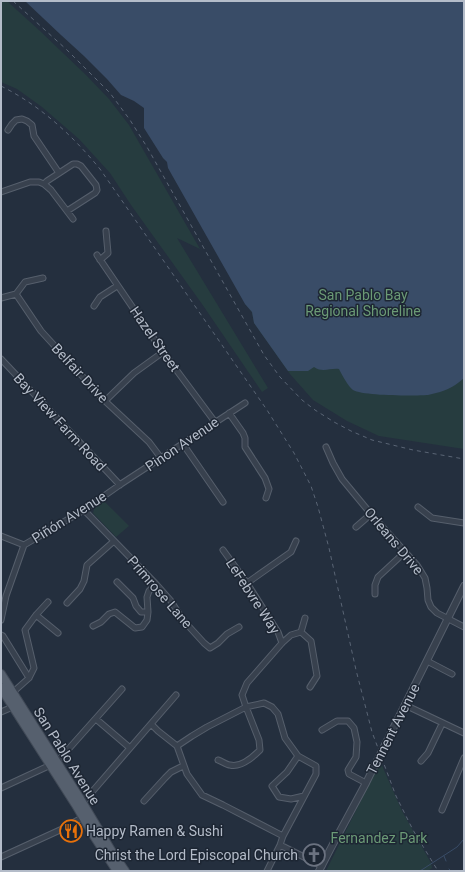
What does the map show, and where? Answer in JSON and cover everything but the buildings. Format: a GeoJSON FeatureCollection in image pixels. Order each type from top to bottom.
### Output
{"type":"FeatureCollection","features":[{"type":"Feature","properties":{"kind":"main road","name":"San Pablo Avenue"},"geometry":{"type":"LineString","coordinates":[[1,674],[9,694],[86,815],[125,871]]}},
{"type":"Feature","properties":{"kind":"main road","name":"San Pablo Avenue"},"geometry":{"type":"LineString","coordinates":[[1,688],[9,694]]}},
{"type":"Feature","properties":{"kind":"main road","name":"San Pablo Avenue"},"geometry":{"type":"LineString","coordinates":[[86,815],[97,841],[117,871]]}},
{"type":"Feature","properties":{"kind":"street"},"geometry":{"type":"LineString","coordinates":[[8,130],[16,120],[22,119],[32,125],[34,136],[59,173]]}},
{"type":"Feature","properties":{"kind":"street"},"geometry":{"type":"LineString","coordinates":[[44,184],[73,164],[81,166],[96,185],[97,190],[95,194],[67,211]]}},
{"type":"Feature","properties":{"kind":"street"},"geometry":{"type":"LineString","coordinates":[[1,192],[30,182],[39,182],[51,190],[73,219]]}},
{"type":"Feature","properties":{"kind":"street"},"geometry":{"type":"LineString","coordinates":[[100,260],[108,252],[106,231]]}},
{"type":"Feature","properties":{"kind":"street","name":"Hazel Street"},"geometry":{"type":"LineString","coordinates":[[97,255],[163,352],[215,422]]}},
{"type":"Feature","properties":{"kind":"street"},"geometry":{"type":"LineString","coordinates":[[1,298],[16,294],[25,282],[42,278]]}},
{"type":"Feature","properties":{"kind":"street"},"geometry":{"type":"LineString","coordinates":[[94,306],[100,297],[117,286]]}},
{"type":"Feature","properties":{"kind":"street","name":"Belfair Drive"},"geometry":{"type":"LineString","coordinates":[[16,294],[42,332],[106,401],[150,442],[161,458]]}},
{"type":"Feature","properties":{"kind":"street"},"geometry":{"type":"LineString","coordinates":[[106,401],[134,373],[163,352]]}},
{"type":"Feature","properties":{"kind":"street","name":"Bay View Farm Road"},"geometry":{"type":"LineString","coordinates":[[1,359],[120,485]]}},
{"type":"Feature","properties":{"kind":"street","name":"Pinon Avenue"},"geometry":{"type":"LineString","coordinates":[[120,485],[245,403]]}},
{"type":"Feature","properties":{"kind":"street"},"geometry":{"type":"LineString","coordinates":[[229,413],[243,433],[245,438],[245,447],[265,478],[269,489],[266,498]]}},
{"type":"Feature","properties":{"kind":"street"},"geometry":{"type":"LineString","coordinates":[[183,444],[223,502]]}},
{"type":"Feature","properties":{"kind":"street","name":"Orleans Drive"},"geometry":{"type":"LineString","coordinates":[[326,447],[342,479],[417,565],[425,578],[428,600],[431,607],[437,613],[464,627]]}},
{"type":"Feature","properties":{"kind":"street","name":"Piñón Avenue"},"geometry":{"type":"LineString","coordinates":[[1,620],[6,596],[24,545],[84,510],[120,485]]}},
{"type":"Feature","properties":{"kind":"street"},"geometry":{"type":"LineString","coordinates":[[418,507],[432,518],[464,523]]}},
{"type":"Feature","properties":{"kind":"street","name":"Primrose Lane"},"geometry":{"type":"LineString","coordinates":[[84,510],[156,584],[171,601],[183,620],[210,648],[218,643],[227,634],[239,627]]}},
{"type":"Feature","properties":{"kind":"street"},"geometry":{"type":"LineString","coordinates":[[356,527],[371,514]]}},
{"type":"Feature","properties":{"kind":"street"},"geometry":{"type":"LineString","coordinates":[[1,536],[24,545]]}},
{"type":"Feature","properties":{"kind":"street"},"geometry":{"type":"LineString","coordinates":[[66,603],[80,590],[84,581],[87,565],[114,541]]}},
{"type":"Feature","properties":{"kind":"street"},"geometry":{"type":"LineString","coordinates":[[247,584],[291,552],[296,541]]}},
{"type":"Feature","properties":{"kind":"street","name":"LeFebvre Way"},"geometry":{"type":"LineString","coordinates":[[223,550],[278,632],[282,643]]}},
{"type":"Feature","properties":{"kind":"street"},"geometry":{"type":"LineString","coordinates":[[374,594],[378,577],[405,552]]}},
{"type":"Feature","properties":{"kind":"street"},"geometry":{"type":"LineString","coordinates":[[117,582],[133,598],[136,606],[142,612],[148,612]]}},
{"type":"Feature","properties":{"kind":"street"},"geometry":{"type":"LineString","coordinates":[[93,626],[101,622],[109,614],[115,612],[135,628],[142,627],[147,620],[148,591],[156,584]]}},
{"type":"Feature","properties":{"kind":"street","name":"Tennent Avenue"},"geometry":{"type":"LineString","coordinates":[[321,868],[366,783],[464,586]]}},
{"type":"Feature","properties":{"kind":"street"},"geometry":{"type":"LineString","coordinates":[[9,694],[29,678],[34,668],[25,630],[48,602]]}},
{"type":"Feature","properties":{"kind":"street"},"geometry":{"type":"LineString","coordinates":[[36,615],[58,633]]}},
{"type":"Feature","properties":{"kind":"street"},"geometry":{"type":"LineString","coordinates":[[301,632],[305,618]]}},
{"type":"Feature","properties":{"kind":"street"},"geometry":{"type":"LineString","coordinates":[[218,760],[230,766],[238,765],[251,758],[260,750],[259,740],[242,694],[247,683],[282,643],[291,635],[301,632]]}},
{"type":"Feature","properties":{"kind":"street"},"geometry":{"type":"LineString","coordinates":[[301,632],[311,641],[318,676],[310,687]]}},
{"type":"Feature","properties":{"kind":"street"},"geometry":{"type":"LineString","coordinates":[[1,635],[4,636],[29,678]]}},
{"type":"Feature","properties":{"kind":"street"},"geometry":{"type":"LineString","coordinates":[[427,661],[452,674]]}},
{"type":"Feature","properties":{"kind":"street"},"geometry":{"type":"LineString","coordinates":[[1,788],[54,764],[122,689]]}},
{"type":"Feature","properties":{"kind":"street"},"geometry":{"type":"LineString","coordinates":[[79,804],[85,800],[176,695]]}},
{"type":"Feature","properties":{"kind":"street"},"geometry":{"type":"LineString","coordinates":[[177,746],[207,727],[246,707],[264,704],[272,707],[278,714],[285,738],[298,756],[316,766],[316,774],[283,836],[267,871]]}},
{"type":"Feature","properties":{"kind":"street"},"geometry":{"type":"LineString","coordinates":[[1,712],[16,705]]}},
{"type":"Feature","properties":{"kind":"street"},"geometry":{"type":"LineString","coordinates":[[405,705],[464,734]]}},
{"type":"Feature","properties":{"kind":"street"},"geometry":{"type":"LineString","coordinates":[[96,719],[130,748]]}},
{"type":"Feature","properties":{"kind":"street"},"geometry":{"type":"LineString","coordinates":[[322,730],[337,721],[348,721],[354,728],[357,742],[356,757],[348,770],[349,774],[366,783]]}},
{"type":"Feature","properties":{"kind":"street"},"geometry":{"type":"LineString","coordinates":[[151,724],[177,746],[187,774],[202,795],[283,836]]}},
{"type":"Feature","properties":{"kind":"street"},"geometry":{"type":"LineString","coordinates":[[421,761],[428,753],[442,724]]}},
{"type":"Feature","properties":{"kind":"street"},"geometry":{"type":"LineString","coordinates":[[298,756],[287,772],[272,786],[279,797],[291,799],[304,796]]}},
{"type":"Feature","properties":{"kind":"street"},"geometry":{"type":"LineString","coordinates":[[442,810],[464,758]]}},
{"type":"Feature","properties":{"kind":"street"},"geometry":{"type":"LineString","coordinates":[[144,801],[171,772],[183,766]]}},
{"type":"Feature","properties":{"kind":"street"},"geometry":{"type":"LineString","coordinates":[[1,857],[60,830],[86,815]]}},
{"type":"Feature","properties":{"kind":"street"},"geometry":{"type":"LineString","coordinates":[[280,845],[321,868]]}},
{"type":"Feature","properties":{"kind":"green space"},"geometry":{"type":"Polygon","coordinates":[[[1,1],[7,1],[86,75],[109,99],[129,125],[200,249],[177,238],[268,388],[262,392],[110,173],[79,139],[42,107],[17,89],[1,82],[1,1]]]}},
{"type":"Feature","properties":{"kind":"green space","name":"San Pablo Bay Regional Shoreline"},"geometry":{"type":"Polygon","coordinates":[[[464,220],[464,449],[379,436],[347,421],[313,400],[290,374],[254,323],[252,312],[245,304],[464,220]]]}},
{"type":"Feature","properties":{"kind":"green space"},"geometry":{"type":"Polygon","coordinates":[[[104,501],[129,526],[116,537],[93,513],[94,509],[104,501]]]}},
{"type":"Feature","properties":{"kind":"green space","name":"Fernandez Park"},"geometry":{"type":"Polygon","coordinates":[[[380,761],[402,811],[431,863],[432,868],[428,871],[326,871],[376,768],[380,761]]]}},
{"type":"Feature","properties":{"kind":"water"},"geometry":{"type":"Polygon","coordinates":[[[25,1],[464,1],[464,378],[447,390],[428,395],[389,395],[353,390],[339,369],[323,370],[314,367],[308,371],[288,371],[254,323],[252,312],[245,304],[168,168],[167,162],[144,128],[144,108],[121,95],[84,56],[25,1]]]}},
{"type":"Feature","properties":{"kind":"waterway"},"geometry":{"type":"LineString","coordinates":[[420,871],[457,847],[464,839]]}},
{"type":"Feature","properties":{"kind":"waterway"},"geometry":{"type":"LineString","coordinates":[[444,856],[446,861]]}},
{"type":"Feature","properties":{"kind":"railway"},"geometry":{"type":"LineString","coordinates":[[13,1],[67,50],[110,93],[130,120],[147,147],[264,355],[280,377],[302,400],[334,422],[372,440],[413,450],[464,459]]}},
{"type":"Feature","properties":{"kind":"railway"},"geometry":{"type":"LineString","coordinates":[[1,86],[16,94],[55,122],[78,144],[100,169],[267,410],[294,453],[311,486],[318,507],[372,732],[396,796],[413,830],[438,871]]}},
{"type":"Feature","properties":{"kind":"place","name":"Happy Ramen & Sushi"},"geometry":{"type":"Point","coordinates":[71,831]}},
{"type":"Feature","properties":{"kind":"place","name":"Christ the Lord Episcopal Church"},"geometry":{"type":"Point","coordinates":[314,855]}}]}
